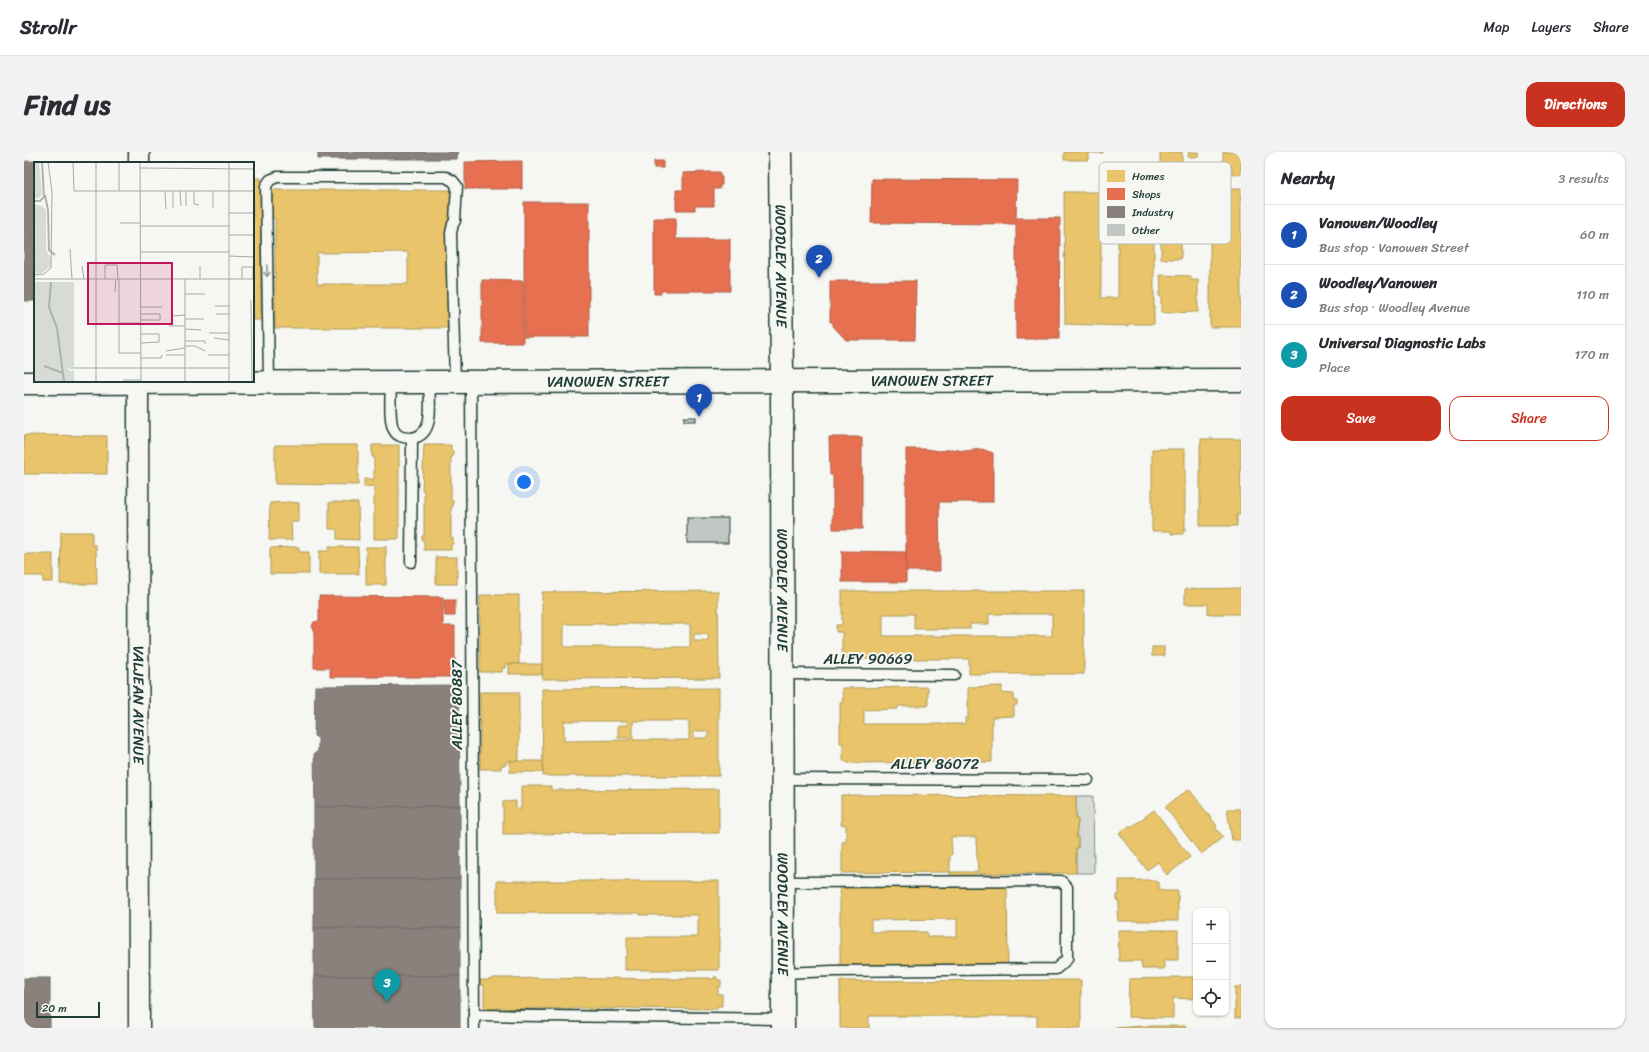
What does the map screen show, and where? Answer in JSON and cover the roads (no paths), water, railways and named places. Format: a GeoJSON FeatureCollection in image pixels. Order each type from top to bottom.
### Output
{"type":"FeatureCollection","features":[{"type":"Feature","properties":{"kind":"main road","name":"WOODLEY AVENUE"},"geometry":{"type":"LineString","coordinates":[[780,152],[782,380],[783,1023]]}},
{"type":"Feature","properties":{"kind":"main road","name":"VANOWEN STREET"},"geometry":{"type":"LineString","coordinates":[[204,382],[1241,380]]}},
{"type":"Feature","properties":{"kind":"main road","name":"VANOWEN STREET"},"geometry":{"type":"LineString","coordinates":[[24,383],[81,382]]}},
{"type":"Feature","properties":{"kind":"street","name":"VALJEAN AVENUE"},"geometry":{"type":"LineString","coordinates":[[138,382],[139,1028]]}},
{"type":"Feature","properties":{"kind":"lane","name":"ALLEY 80887"},"geometry":{"type":"LineString","coordinates":[[269,383],[266,186],[270,180],[277,177],[446,177],[453,181],[457,186],[455,221],[451,233],[463,382],[474,1028]]}},
{"type":"Feature","properties":{"kind":"lane"},"geometry":{"type":"LineString","coordinates":[[391,382],[392,423],[395,432],[403,438],[412,438],[419,437],[426,431],[429,422],[429,382]]}},
{"type":"Feature","properties":{"kind":"lane"},"geometry":{"type":"LineString","coordinates":[[412,438],[412,562]]}},
{"type":"Feature","properties":{"kind":"lane","name":"ALLEY 90669"},"geometry":{"type":"LineString","coordinates":[[782,674],[954,675]]}},
{"type":"Feature","properties":{"kind":"lane","name":"ALLEY 86072"},"geometry":{"type":"LineString","coordinates":[[783,779],[1088,780]]}},
{"type":"Feature","properties":{"kind":"lane"},"geometry":{"type":"LineString","coordinates":[[783,882],[1061,880],[1067,887],[1067,959],[1056,969],[833,970],[783,973]]}},
{"type":"Feature","properties":{"kind":"lane"},"geometry":{"type":"LineString","coordinates":[[474,1015],[783,1023]]}},
{"type":"Feature","properties":{"kind":"place","name":"Woodley/Vanowen"},"geometry":{"type":"Point","coordinates":[819,278]}},
{"type":"Feature","properties":{"kind":"place","name":"Vanowen/Woodley"},"geometry":{"type":"Point","coordinates":[699,417]}},
{"type":"Feature","properties":{"kind":"place","name":"Universal Diagnostic Labs"},"geometry":{"type":"Point","coordinates":[387,1002]}}]}
